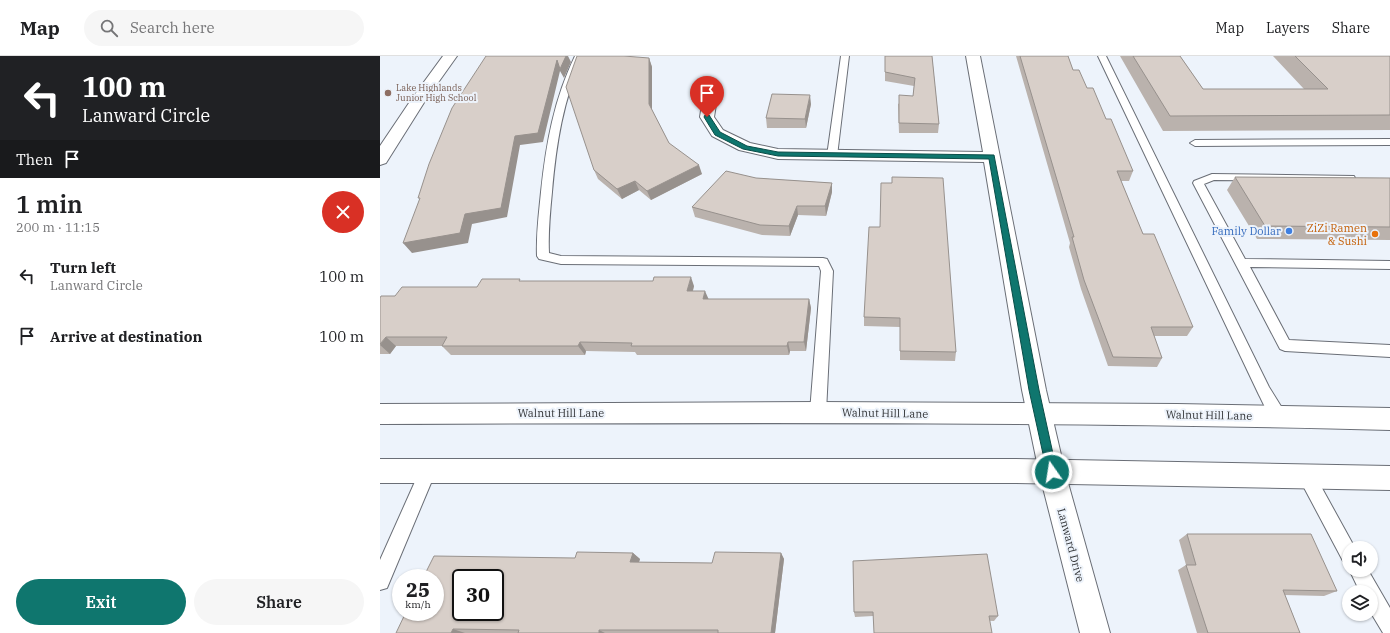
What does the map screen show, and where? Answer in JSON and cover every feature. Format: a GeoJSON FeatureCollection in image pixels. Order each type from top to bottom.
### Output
{"type":"FeatureCollection","features":[{"type":"Feature","properties":{"kind":"main road"},"geometry":{"type":"LineString","coordinates":[[380,160],[418,100],[450,56]]}},
{"type":"Feature","properties":{"kind":"main road","name":"Lanward Drive"},"geometry":{"type":"LineString","coordinates":[[973,56],[1039,415],[1052,472],[1095,633]]}},
{"type":"Feature","properties":{"kind":"main road"},"geometry":{"type":"LineString","coordinates":[[712,86],[707,117],[717,133],[745,147],[778,154],[832,156],[992,157]]}},
{"type":"Feature","properties":{"kind":"main road","name":"Walnut Hill Lane"},"geometry":{"type":"LineString","coordinates":[[380,414],[818,412],[1039,415],[1177,414],[1390,419]]}},
{"type":"Feature","properties":{"kind":"main road"},"geometry":{"type":"LineString","coordinates":[[380,471],[1052,472],[1306,475],[1390,478]]}},
{"type":"Feature","properties":{"kind":"lane"},"geometry":{"type":"LineString","coordinates":[[579,56],[570,73],[560,105],[550,154],[542,239],[543,256],[561,260],[823,262],[827,271],[818,412]]}},
{"type":"Feature","properties":{"kind":"lane"},"geometry":{"type":"LineString","coordinates":[[832,156],[845,56]]}},
{"type":"Feature","properties":{"kind":"lane"},"geometry":{"type":"LineString","coordinates":[[1102,56],[1264,391],[1279,416]]}},
{"type":"Feature","properties":{"kind":"lane"},"geometry":{"type":"LineString","coordinates":[[1195,143],[1390,142]]}},
{"type":"Feature","properties":{"kind":"lane"},"geometry":{"type":"LineString","coordinates":[[1359,178],[1212,177],[1198,183],[1285,345],[1390,350]]}},
{"type":"Feature","properties":{"kind":"lane"},"geometry":{"type":"LineString","coordinates":[[1241,263],[1390,265]]}},
{"type":"Feature","properties":{"kind":"lane"},"geometry":{"type":"LineString","coordinates":[[380,581],[428,471]]}},
{"type":"Feature","properties":{"kind":"lane"},"geometry":{"type":"LineString","coordinates":[[1306,475],[1342,542]]}},
{"type":"Feature","properties":{"kind":"lane"},"geometry":{"type":"LineString","coordinates":[[1378,606],[1390,627]]}},
{"type":"Feature","properties":{"kind":"building"},"geometry":{"type":"Polygon","coordinates":[[[486,56],[566,56],[560,69],[557,60],[538,133],[515,136],[501,208],[465,214],[460,233],[403,243],[420,198],[418,198],[429,164],[452,108],[486,56]]]}},
{"type":"Feature","properties":{"kind":"building"},"geometry":{"type":"Polygon","coordinates":[[[577,56],[624,56],[649,58],[649,104],[669,143],[699,165],[647,191],[635,181],[617,189],[594,170],[566,87],[577,56]]]}},
{"type":"Feature","properties":{"kind":"building"},"geometry":{"type":"Polygon","coordinates":[[[885,56],[932,56],[939,124],[899,123],[899,95],[913,96],[915,78],[885,72],[885,56]]]}},
{"type":"Feature","properties":{"kind":"building"},"geometry":{"type":"Polygon","coordinates":[[[1020,56],[1068,56],[1073,70],[1079,70],[1087,88],[1093,88],[1106,119],[1111,119],[1133,171],[1117,171],[1143,234],[1154,234],[1193,327],[1151,327],[1162,358],[1113,357],[1084,280],[1072,237],[1074,237],[1020,56]]]}},
{"type":"Feature","properties":{"kind":"building"},"geometry":{"type":"Polygon","coordinates":[[[1133,56],[1180,56],[1203,89],[1328,89],[1295,56],[1390,56],[1390,115],[1170,116],[1133,56]]]}},
{"type":"Feature","properties":{"kind":"building"},"geometry":{"type":"Polygon","coordinates":[[[772,94],[810,95],[805,119],[766,118],[772,94]]]}},
{"type":"Feature","properties":{"kind":"building"},"geometry":{"type":"Polygon","coordinates":[[[726,171],[756,178],[832,183],[825,206],[797,206],[789,226],[760,225],[692,207],[726,171]]]}},
{"type":"Feature","properties":{"kind":"building"},"geometry":{"type":"Polygon","coordinates":[[[892,177],[943,178],[956,352],[900,351],[900,318],[864,317],[869,227],[880,227],[881,183],[892,183],[892,177]]]}},
{"type":"Feature","properties":{"kind":"building"},"geometry":{"type":"Polygon","coordinates":[[[1235,177],[1390,178],[1390,227],[1265,226],[1235,177]]]}},
{"type":"Feature","properties":{"kind":"building"},"geometry":{"type":"Polygon","coordinates":[[[654,277],[691,277],[687,291],[705,291],[703,299],[809,299],[804,342],[788,342],[787,346],[631,346],[632,343],[580,342],[578,346],[442,346],[447,337],[386,337],[380,344],[380,298],[381,296],[395,296],[402,287],[477,287],[482,279],[520,279],[519,281],[653,281],[654,277]]]}},
{"type":"Feature","properties":{"kind":"building"},"geometry":{"type":"Polygon","coordinates":[[[1187,534],[1311,534],[1337,591],[1283,590],[1300,633],[1208,633],[1186,565],[1196,565],[1187,534]]]}},
{"type":"Feature","properties":{"kind":"building"},"geometry":{"type":"Polygon","coordinates":[[[577,552],[633,553],[630,562],[712,563],[715,552],[781,553],[771,633],[718,633],[718,630],[599,630],[599,633],[518,633],[519,630],[453,629],[451,633],[396,633],[402,621],[444,621],[444,569],[428,569],[434,556],[575,558],[577,552]]]}},
{"type":"Feature","properties":{"kind":"building"},"geometry":{"type":"Polygon","coordinates":[[[987,554],[998,616],[989,616],[992,633],[874,633],[873,612],[854,612],[853,561],[987,554]]]}},
{"type":"Feature","properties":{"kind":"place","name":"Lake Highlands Junior High School"},"geometry":{"type":"Point","coordinates":[388,93]}},
{"type":"Feature","properties":{"kind":"place","name":"Family Dollar"},"geometry":{"type":"Point","coordinates":[1289,231]}},
{"type":"Feature","properties":{"kind":"place","name":"ZiZi Ramen & Sushi"},"geometry":{"type":"Point","coordinates":[1375,234]}},
{"type":"Feature","properties":{"kind":"route"},"geometry":{"type":"LineString","coordinates":[[707,117],[717,133],[745,147],[778,154],[832,156],[992,157],[1034,390],[1052,472]]}}]}
